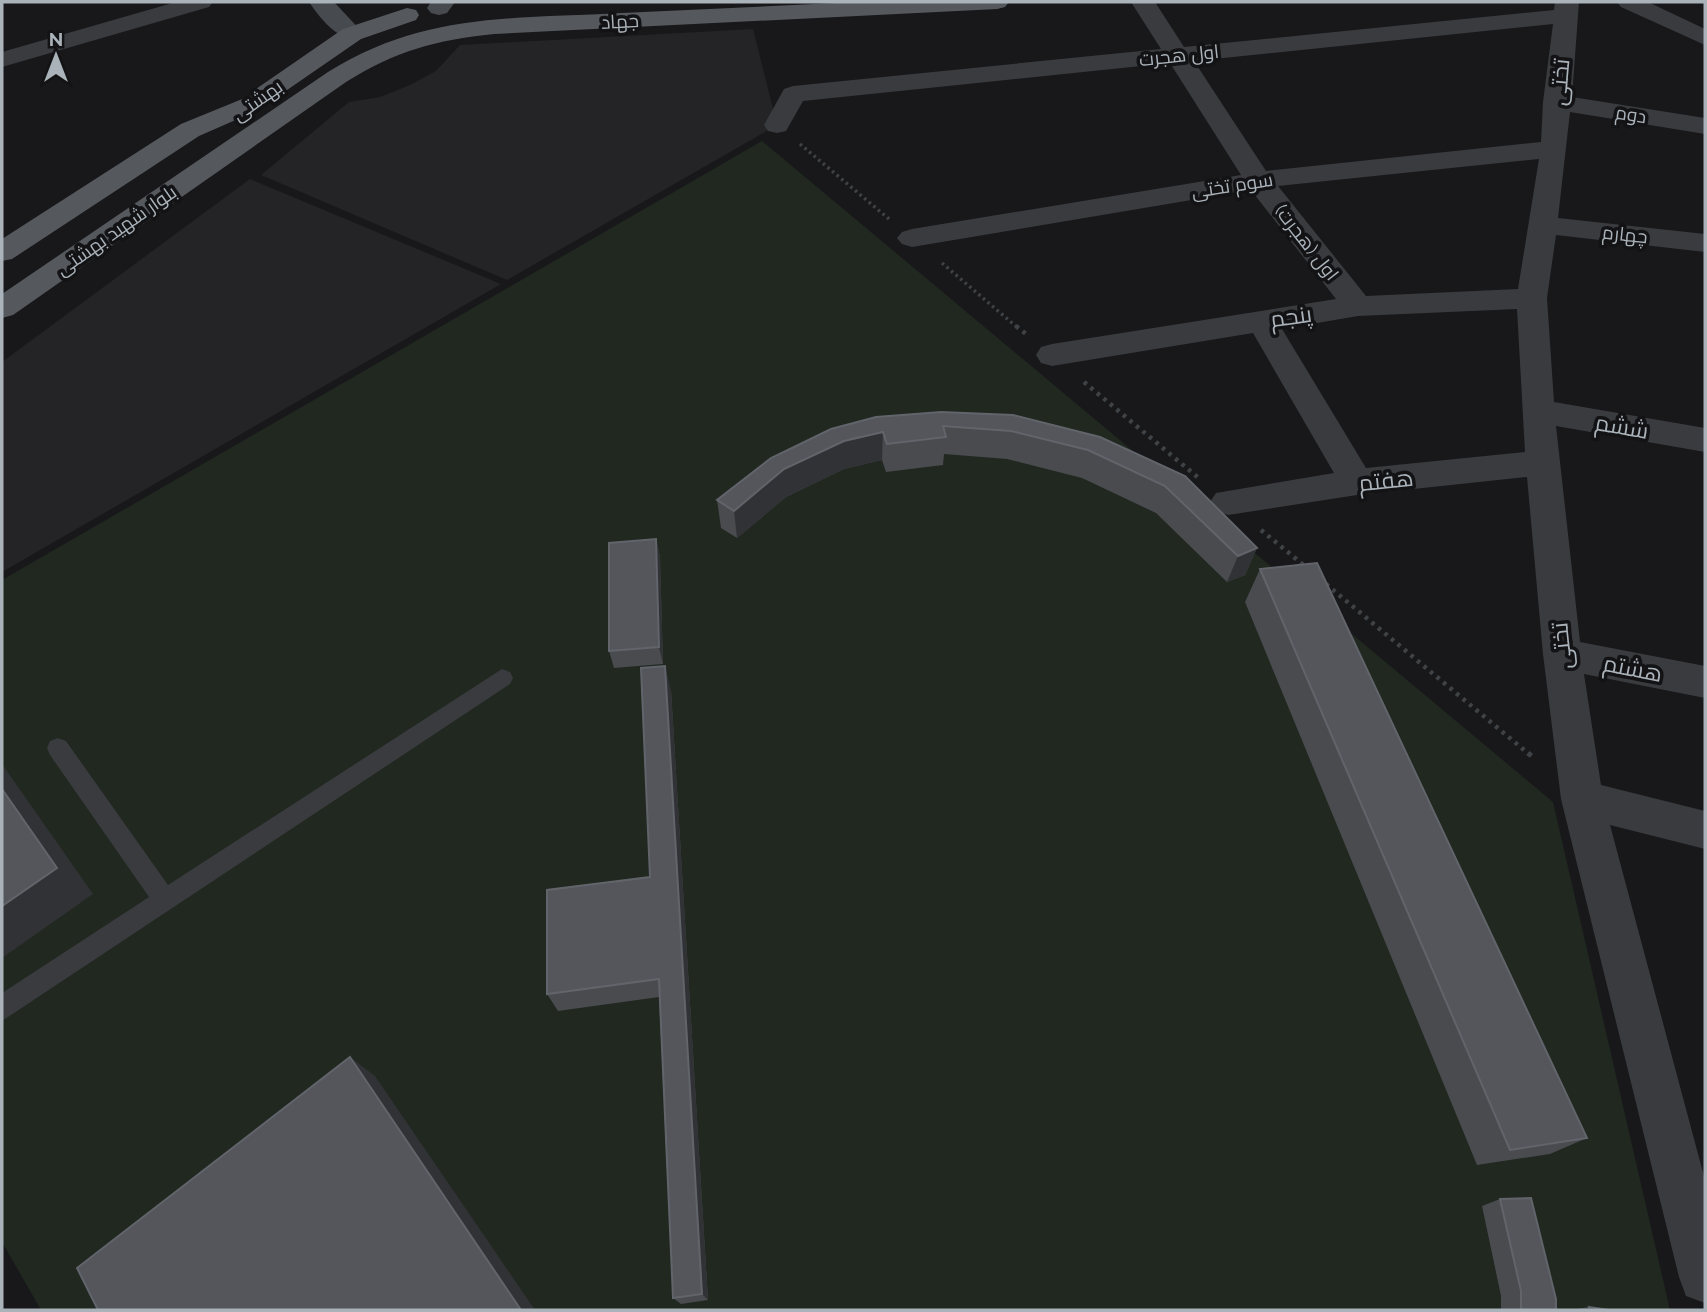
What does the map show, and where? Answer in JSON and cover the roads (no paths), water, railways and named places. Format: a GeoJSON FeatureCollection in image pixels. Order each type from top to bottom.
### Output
{"type":"FeatureCollection","features":[{"type":"Feature","properties":{"kind":"main road"},"geometry":{"type":"LineString","coordinates":[[321,2],[352,34],[395,17],[441,5],[559,2]]}},
{"type":"Feature","properties":{"kind":"main road","name":"جهاد"},"geometry":{"type":"LineString","coordinates":[[337,77],[370,55],[404,41],[442,31],[997,2]]}},
{"type":"Feature","properties":{"kind":"main road","name":"بهشتی"},"geometry":{"type":"LineString","coordinates":[[230,151],[316,59],[352,34]]}},
{"type":"Feature","properties":{"kind":"main road","name":"بهشتی"},"geometry":{"type":"LineString","coordinates":[[198,142],[337,77]]}},
{"type":"Feature","properties":{"kind":"main road"},"geometry":{"type":"LineString","coordinates":[[2,251],[190,130],[267,109],[256,155],[2,337]]}},
{"type":"Feature","properties":{"kind":"main road","name":"بلوار شهید بهشتی"},"geometry":{"type":"LineString","coordinates":[[2,277],[198,142]]}},
{"type":"Feature","properties":{"kind":"main road","name":"بلوار شهید بهشتی"},"geometry":{"type":"LineString","coordinates":[[2,308],[230,151]]}},
{"type":"Feature","properties":{"kind":"street"},"geometry":{"type":"LineString","coordinates":[[2,60],[201,2]]}},
{"type":"Feature","properties":{"kind":"street","name":"اول (هجرت)"},"geometry":{"type":"LineString","coordinates":[[1143,2],[1258,180],[1358,306]]}},
{"type":"Feature","properties":{"kind":"street"},"geometry":{"type":"LineString","coordinates":[[1629,2],[1705,38]]}},
{"type":"Feature","properties":{"kind":"street","name":"اول هجرت"},"geometry":{"type":"LineString","coordinates":[[778,125],[793,94],[1177,55],[1566,9]]}},
{"type":"Feature","properties":{"kind":"street","name":"تختی"},"geometry":{"type":"LineString","coordinates":[[1566,9],[1554,149],[1545,225],[1532,298],[1538,411],[1562,654],[1582,799],[1695,1209],[1705,1277]]}},
{"type":"Feature","properties":{"kind":"street","name":"دوم"},"geometry":{"type":"LineString","coordinates":[[1556,102],[1705,126]]}},
{"type":"Feature","properties":{"kind":"street","name":"سوم تختی"},"geometry":{"type":"LineString","coordinates":[[912,239],[1258,180],[1554,149]]}},
{"type":"Feature","properties":{"kind":"street","name":"چهارم"},"geometry":{"type":"LineString","coordinates":[[1545,225],[1705,243]]}},
{"type":"Feature","properties":{"kind":"street","name":"پنجم"},"geometry":{"type":"LineString","coordinates":[[1052,355],[1358,306],[1532,298]]}},
{"type":"Feature","properties":{"kind":"street"},"geometry":{"type":"LineString","coordinates":[[1261,320],[1356,482]]}},
{"type":"Feature","properties":{"kind":"street","name":"ششم"},"geometry":{"type":"LineString","coordinates":[[1538,411],[1705,440]]}},
{"type":"Feature","properties":{"kind":"street","name":"هفتم"},"geometry":{"type":"LineString","coordinates":[[1228,502],[1356,482],[1544,463]]}},
{"type":"Feature","properties":{"kind":"street","name":"هشتم"},"geometry":{"type":"LineString","coordinates":[[1562,654],[1705,682]]}},
{"type":"Feature","properties":{"kind":"street"},"geometry":{"type":"LineString","coordinates":[[1582,799],[1705,830]]}},
{"type":"Feature","properties":{"kind":"lane"},"geometry":{"type":"LineString","coordinates":[[2,1008],[502,678]]}},
{"type":"Feature","properties":{"kind":"lane"},"geometry":{"type":"LineString","coordinates":[[58,748],[165,900]]}}]}
